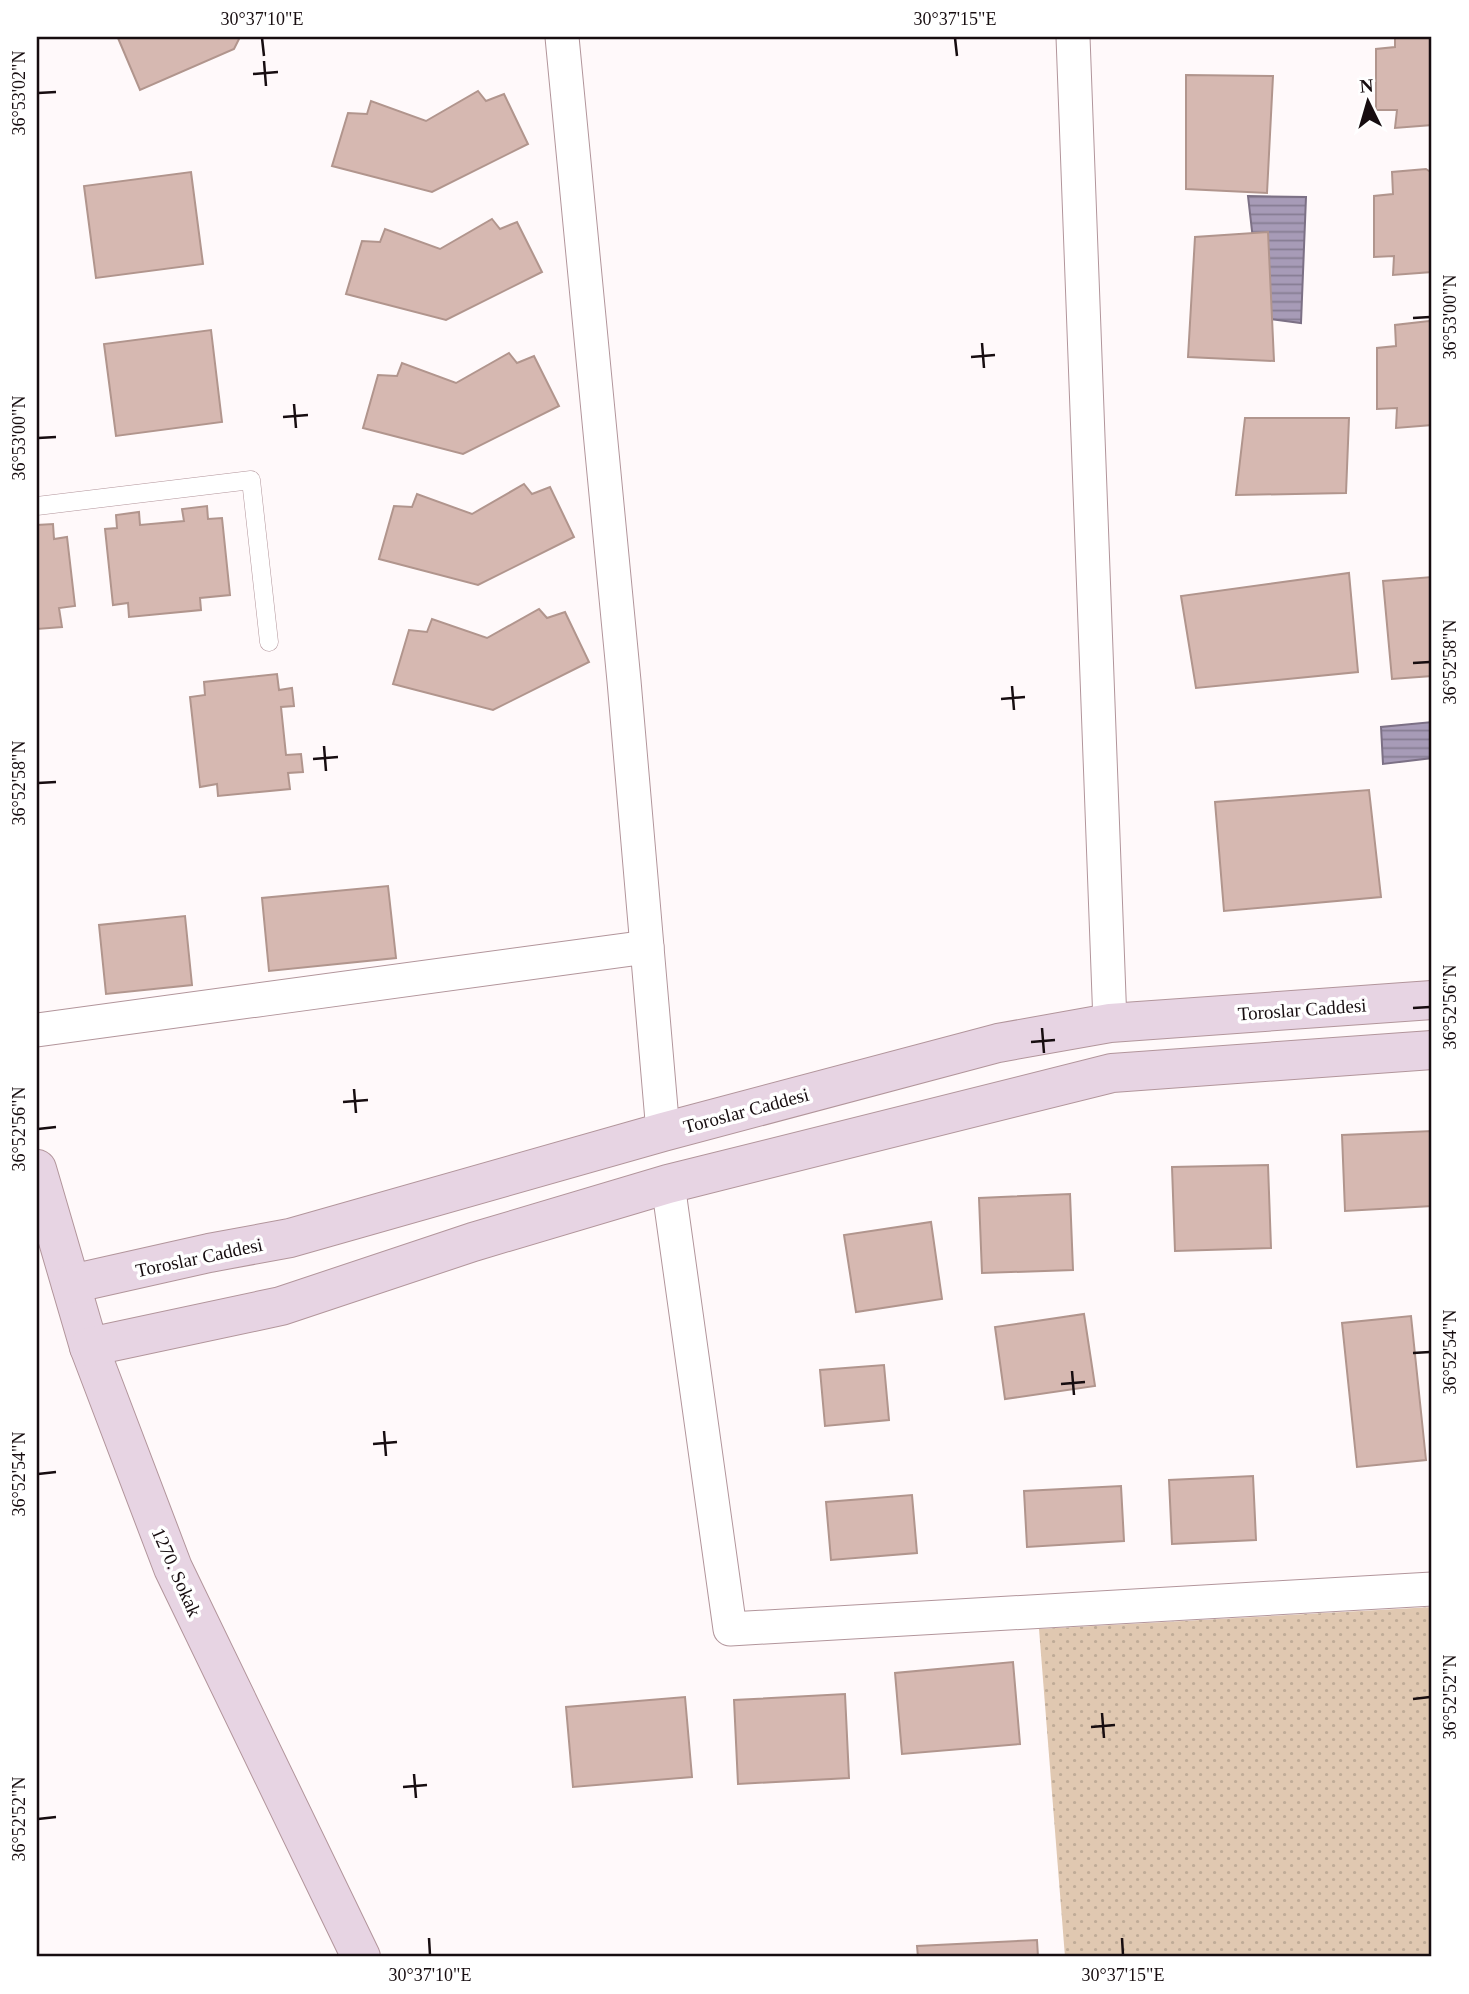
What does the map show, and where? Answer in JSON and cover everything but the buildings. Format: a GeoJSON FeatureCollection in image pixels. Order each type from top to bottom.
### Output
{"type":"FeatureCollection","features":[{"type":"Feature","properties":{"kind":"street"},"geometry":{"type":"LineString","coordinates":[[562,37],[663,1132]]}},
{"type":"Feature","properties":{"kind":"street"},"geometry":{"type":"LineString","coordinates":[[1073,37],[1112,1073]]}},
{"type":"Feature","properties":{"kind":"street"},"geometry":{"type":"LineString","coordinates":[[37,1030],[647,947]]}},
{"type":"Feature","properties":{"kind":"street","name":"Toroslar Caddesi"},"geometry":{"type":"LineString","coordinates":[[71,1284],[290,1238],[663,1132],[998,1043],[1110,1023],[1432,1000]]}},
{"type":"Feature","properties":{"kind":"street"},"geometry":{"type":"LineString","coordinates":[[89,1347],[281,1306],[473,1242],[668,1184],[1112,1073],[1432,1049]]}},
{"type":"Feature","properties":{"kind":"street","name":"1270. Sokak"},"geometry":{"type":"LineString","coordinates":[[37,1169],[89,1347],[173,1568],[361,1957]]}},
{"type":"Feature","properties":{"kind":"street"},"geometry":{"type":"LineString","coordinates":[[668,1184],[730,1629],[1432,1589]]}},
{"type":"Feature","properties":{"kind":"lane"},"geometry":{"type":"LineString","coordinates":[[37,506],[251,480],[269,642]]}},
{"type":"Feature","properties":{"kind":"shaded area"},"geometry":{"type":"Polygon","coordinates":[[[1248,196],[1306,197],[1301,323],[1262,318],[1248,196]]]}},
{"type":"Feature","properties":{"kind":"shaded area"},"geometry":{"type":"Polygon","coordinates":[[[1432,722],[1432,758],[1383,764],[1381,727],[1432,722]]]}},
{"type":"Feature","properties":{"kind":"shaded area"},"geometry":{"type":"Polygon","coordinates":[[[1432,1607],[1432,1957],[1065,1957],[1039,1629],[1432,1607]]]}}]}
